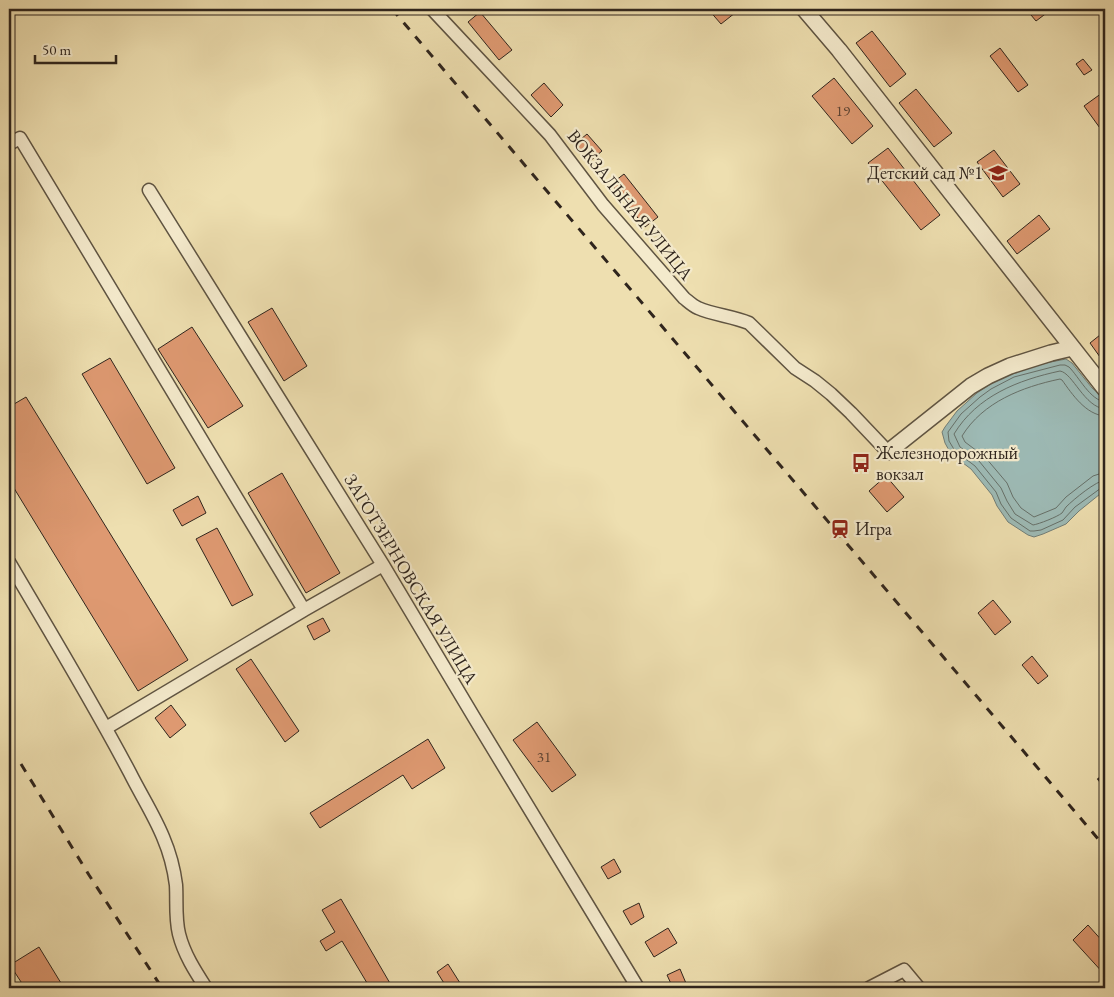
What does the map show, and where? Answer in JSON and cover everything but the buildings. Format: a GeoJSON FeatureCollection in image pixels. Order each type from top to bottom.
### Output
{"type":"FeatureCollection","features":[{"type":"Feature","properties":{"kind":"street","name":"ВОКЗАЛЬНАЯ УЛИЦА"},"geometry":{"type":"LineString","coordinates":[[432,9],[550,135],[603,205],[684,298],[696,307],[749,323],[795,368],[831,394],[888,452]]}},
{"type":"Feature","properties":{"kind":"street"},"geometry":{"type":"LineString","coordinates":[[804,9],[842,54],[1105,389]]}},
{"type":"Feature","properties":{"kind":"street"},"geometry":{"type":"LineString","coordinates":[[9,144],[20,138],[304,610]]}},
{"type":"Feature","properties":{"kind":"street","name":"ЗАГОТЗЕРНОВСКАЯ УЛИЦА"},"geometry":{"type":"LineString","coordinates":[[149,190],[383,565],[638,988]]}},
{"type":"Feature","properties":{"kind":"street"},"geometry":{"type":"LineString","coordinates":[[888,452],[970,386],[1010,366],[1072,348]]}},
{"type":"Feature","properties":{"kind":"street"},"geometry":{"type":"LineString","coordinates":[[9,562],[106,728],[138,790],[155,818],[172,865],[176,884],[179,934],[184,951],[206,988]]}},
{"type":"Feature","properties":{"kind":"street"},"geometry":{"type":"LineString","coordinates":[[106,728],[383,565]]}},
{"type":"Feature","properties":{"kind":"street"},"geometry":{"type":"LineString","coordinates":[[870,988],[904,970],[919,988]]}},
{"type":"Feature","properties":{"kind":"water"},"geometry":{"type":"Polygon","coordinates":[[[1066,359],[1072,363],[1092,388],[1105,399],[1105,490],[1066,524],[1034,537],[1008,522],[992,495],[971,469],[951,454],[942,432],[957,411],[989,385],[1013,372],[1066,359]]]}},
{"type":"Feature","properties":{"kind":"railway"},"geometry":{"type":"LineString","coordinates":[[392,9],[1105,847]]}},
{"type":"Feature","properties":{"kind":"railway"},"geometry":{"type":"LineString","coordinates":[[21,764],[89,875],[162,988]]}},
{"type":"Feature","properties":{"kind":"railway"},"geometry":{"type":"LineString","coordinates":[[1098,778],[1105,787]]}},
{"type":"Feature","properties":{"kind":"place","name":"Детский сад №1"},"geometry":{"type":"Point","coordinates":[998,173]}},
{"type":"Feature","properties":{"kind":"place","name":"Железнодорожный вокзал"},"geometry":{"type":"Point","coordinates":[861,463]}},
{"type":"Feature","properties":{"kind":"place","name":"Игра"},"geometry":{"type":"Point","coordinates":[840,529]}}]}
